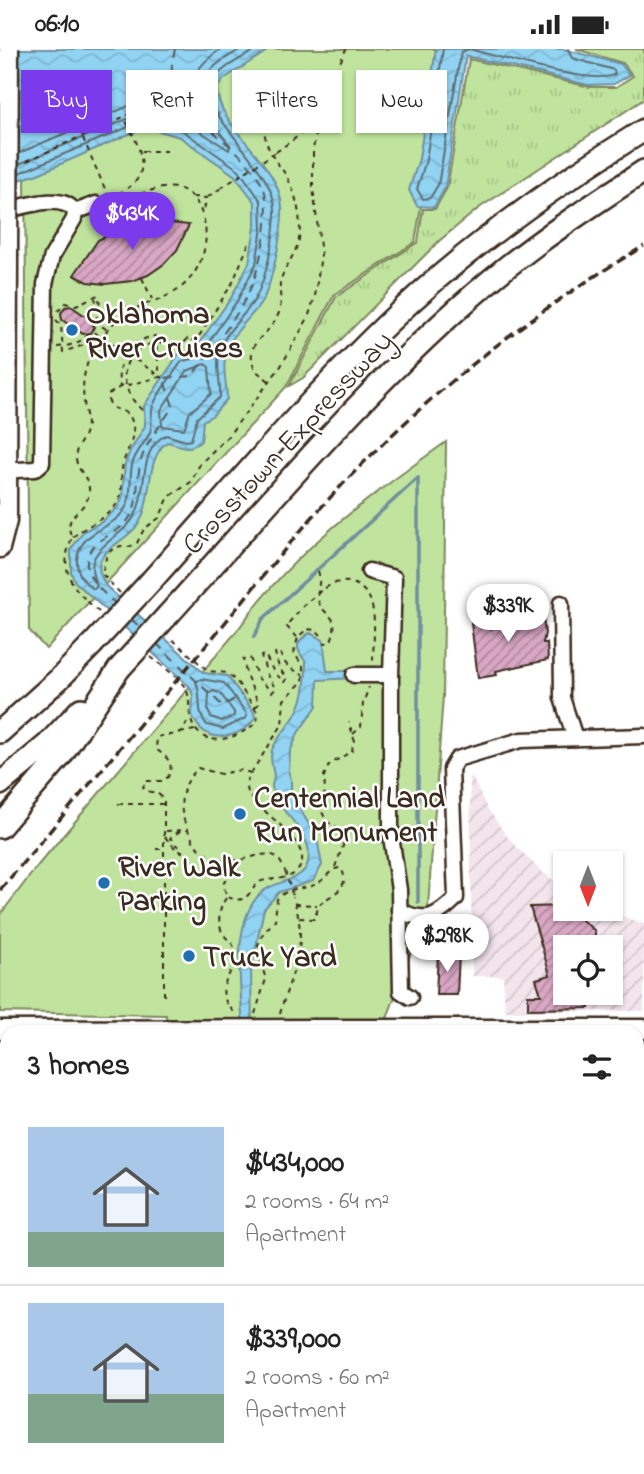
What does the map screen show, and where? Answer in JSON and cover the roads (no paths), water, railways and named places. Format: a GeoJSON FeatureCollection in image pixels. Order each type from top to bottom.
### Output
{"type":"FeatureCollection","features":[{"type":"Feature","properties":{"kind":"highway","name":"Crosstown Expressway"},"geometry":{"type":"LineString","coordinates":[[0,732],[92,645],[387,324],[514,217],[644,130]]}},
{"type":"Feature","properties":{"kind":"highway","name":"Crosstown Expressway"},"geometry":{"type":"LineString","coordinates":[[0,783],[48,744],[408,354],[494,277],[565,223],[644,171]]}},
{"type":"Feature","properties":{"kind":"highway"},"geometry":{"type":"LineString","coordinates":[[0,827],[60,757],[119,669]]}},
{"type":"Feature","properties":{"kind":"highway"},"geometry":{"type":"LineString","coordinates":[[0,815],[60,757]]}},
{"type":"Feature","properties":{"kind":"main road"},"geometry":{"type":"LineString","coordinates":[[0,548],[7,521],[4,470],[9,257],[9,49]]}},
{"type":"Feature","properties":{"kind":"street"},"geometry":{"type":"LineString","coordinates":[[0,212],[58,201],[71,205],[75,212],[74,219],[52,256],[45,284],[42,463],[35,470],[4,470]]}},
{"type":"Feature","properties":{"kind":"street"},"geometry":{"type":"LineString","coordinates":[[75,212],[102,205]]}},
{"type":"Feature","properties":{"kind":"street"},"geometry":{"type":"LineString","coordinates":[[369,571],[394,578],[391,836],[399,910],[401,991],[410,997]]}},
{"type":"Feature","properties":{"kind":"street"},"geometry":{"type":"LineString","coordinates":[[561,603],[562,698],[575,738]]}},
{"type":"Feature","properties":{"kind":"street"},"geometry":{"type":"LineString","coordinates":[[354,675],[391,675]]}},
{"type":"Feature","properties":{"kind":"street"},"geometry":{"type":"LineString","coordinates":[[399,910],[410,916],[427,918],[443,911],[456,898],[451,769],[457,759],[521,740],[644,736]]}},
{"type":"Feature","properties":{"kind":"water"},"geometry":{"type":"Polygon","coordinates":[[[0,49],[270,49],[238,70],[232,70],[232,74],[218,87],[218,70],[126,70],[126,133],[131,133],[38,174],[0,186],[0,49]]]}},
{"type":"Feature","properties":{"kind":"water"},"geometry":{"type":"Polygon","coordinates":[[[436,49],[563,49],[621,64],[630,75],[614,84],[588,85],[466,56],[445,188],[434,207],[417,206],[409,190],[419,159],[423,133],[447,133],[447,70],[433,70],[436,49]]]}},
{"type":"Feature","properties":{"kind":"water"},"geometry":{"type":"Polygon","coordinates":[[[218,93],[220,103],[232,124],[232,133],[239,133],[261,160],[279,191],[282,208],[276,257],[261,303],[237,331],[227,351],[224,369],[227,399],[213,415],[203,421],[201,441],[188,447],[167,442],[160,449],[155,458],[139,523],[102,557],[99,565],[107,587],[204,673],[227,676],[254,712],[255,718],[245,729],[222,736],[215,736],[201,729],[192,715],[193,696],[190,687],[75,582],[71,572],[71,549],[84,531],[102,522],[118,507],[122,499],[125,464],[145,426],[144,406],[180,352],[192,353],[231,298],[249,263],[255,227],[255,202],[234,175],[180,137],[166,133],[218,133],[218,93]]]}},
{"type":"Feature","properties":{"kind":"water"},"geometry":{"type":"Polygon","coordinates":[[[310,633],[323,640],[327,671],[354,671],[354,678],[318,680],[317,706],[298,733],[290,752],[291,794],[317,838],[322,865],[313,881],[279,892],[264,909],[251,970],[252,1025],[243,1025],[241,940],[251,906],[267,889],[301,873],[308,862],[306,840],[275,796],[271,757],[276,742],[295,716],[305,687],[306,662],[298,646],[310,633]]]}},
{"type":"Feature","properties":{"kind":"waterway"},"geometry":{"type":"LineString","coordinates":[[418,478],[418,902]]}},
{"type":"Feature","properties":{"kind":"waterway"},"geometry":{"type":"LineString","coordinates":[[254,637],[263,619],[418,478]]}},
{"type":"Feature","properties":{"kind":"railway"},"geometry":{"type":"LineString","coordinates":[[0,890],[304,526],[342,485],[411,418],[484,355],[562,298],[644,246]]}},
{"type":"Feature","properties":{"kind":"place","name":"Oklahoma River Cruises"},"geometry":{"type":"Point","coordinates":[72,330]}},
{"type":"Feature","properties":{"kind":"place","name":"Centennial Land Run Monument"},"geometry":{"type":"Point","coordinates":[240,814]}},
{"type":"Feature","properties":{"kind":"place","name":"River Walk Parking"},"geometry":{"type":"Point","coordinates":[104,883]}},
{"type":"Feature","properties":{"kind":"place","name":"Truck Yard"},"geometry":{"type":"Point","coordinates":[189,956]}}]}
